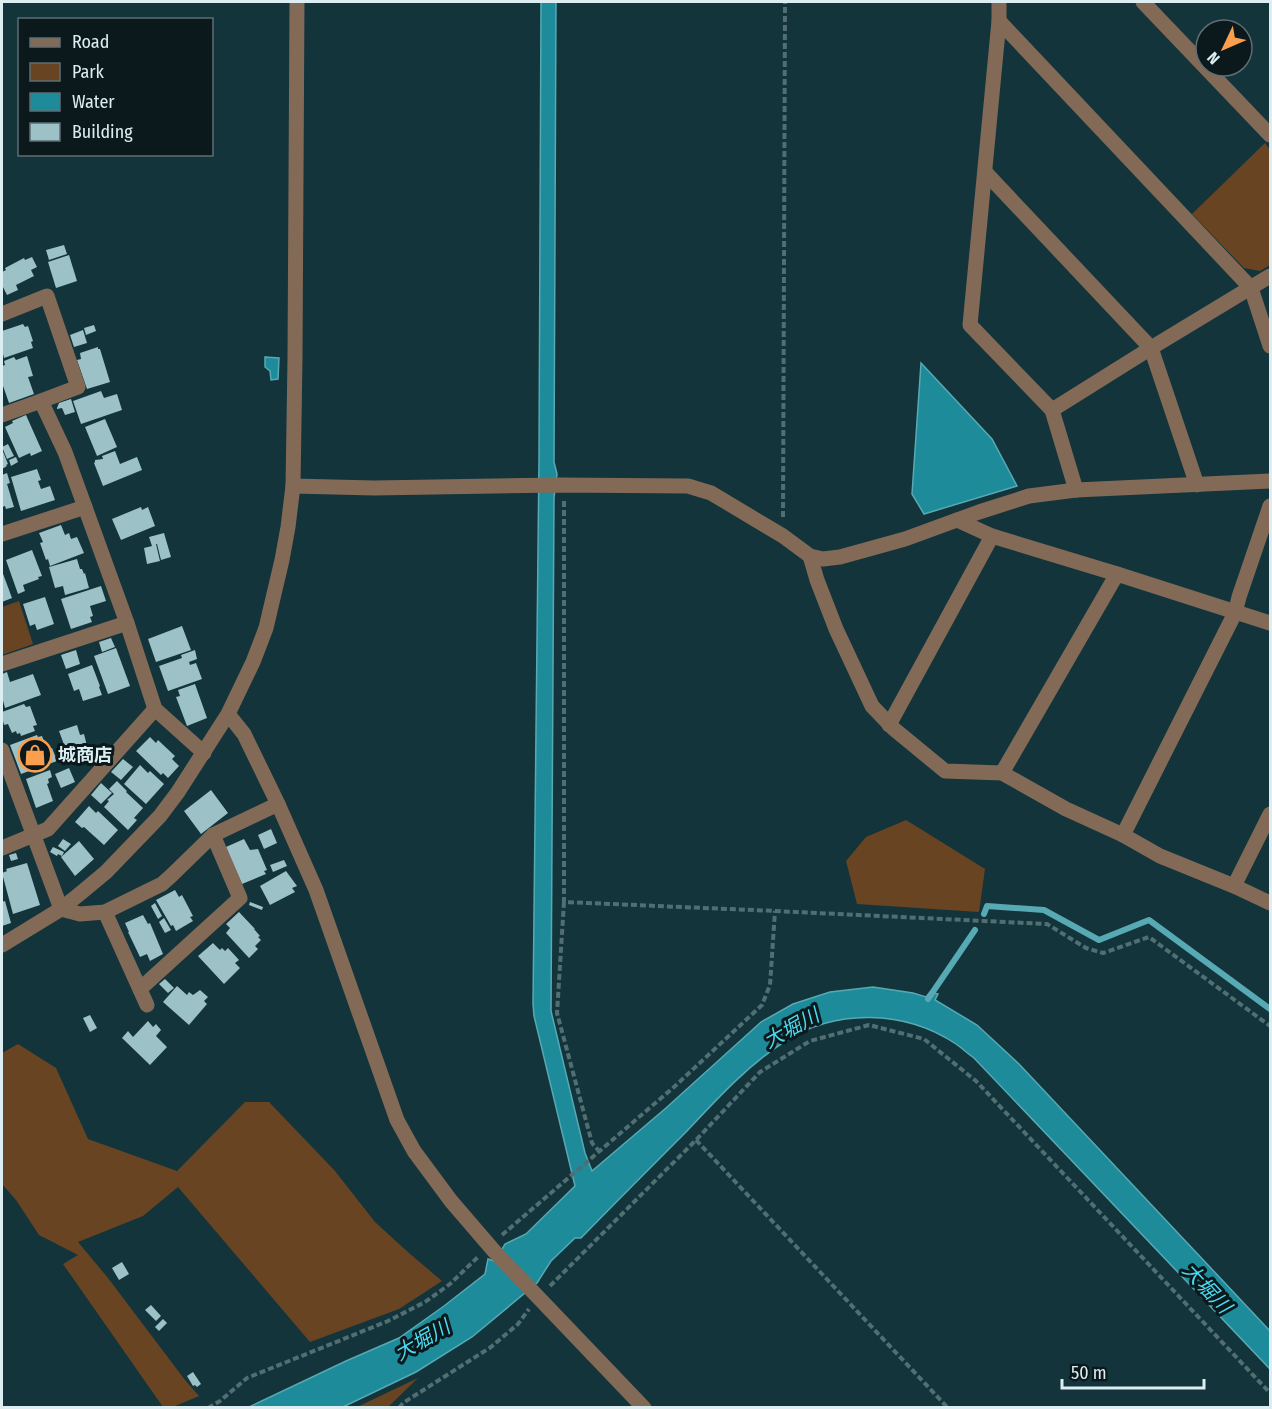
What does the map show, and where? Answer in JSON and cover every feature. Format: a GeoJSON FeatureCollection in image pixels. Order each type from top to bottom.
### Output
{"type":"FeatureCollection","features":[{"type":"Feature","properties":{"kind":"street"},"geometry":{"type":"LineString","coordinates":[[2,945],[61,909],[106,872],[153,824],[178,792],[228,714],[253,662],[266,628],[282,560],[293,486],[297,2]]}},
{"type":"Feature","properties":{"kind":"street"},"geometry":{"type":"LineString","coordinates":[[999,2],[970,325],[1052,410],[1076,490]]}},
{"type":"Feature","properties":{"kind":"street"},"geometry":{"type":"LineString","coordinates":[[1143,2],[1270,135]]}},
{"type":"Feature","properties":{"kind":"street"},"geometry":{"type":"LineString","coordinates":[[999,21],[1251,288],[1270,346]]}},
{"type":"Feature","properties":{"kind":"street"},"geometry":{"type":"LineString","coordinates":[[985,172],[1151,348],[1197,485]]}},
{"type":"Feature","properties":{"kind":"street"},"geometry":{"type":"LineString","coordinates":[[1052,410],[1270,276]]}},
{"type":"Feature","properties":{"kind":"street"},"geometry":{"type":"LineString","coordinates":[[2,314],[47,296],[78,387],[2,415]]}},
{"type":"Feature","properties":{"kind":"street"},"geometry":{"type":"LineString","coordinates":[[41,401],[65,452],[127,623],[155,709],[204,753]]}},
{"type":"Feature","properties":{"kind":"street"},"geometry":{"type":"LineString","coordinates":[[293,486],[374,489],[562,485],[688,486],[711,494],[783,536],[810,556],[823,559],[840,557],[905,539],[1029,496],[1076,490],[1270,481]]}},
{"type":"Feature","properties":{"kind":"street"},"geometry":{"type":"LineString","coordinates":[[1123,835],[1236,613],[1239,597],[1270,506]]}},
{"type":"Feature","properties":{"kind":"street"},"geometry":{"type":"LineString","coordinates":[[2,534],[85,507]]}},
{"type":"Feature","properties":{"kind":"street"},"geometry":{"type":"LineString","coordinates":[[957,520],[992,536],[1270,623]]}},
{"type":"Feature","properties":{"kind":"street"},"geometry":{"type":"LineString","coordinates":[[889,724],[992,536]]}},
{"type":"Feature","properties":{"kind":"street"},"geometry":{"type":"LineString","coordinates":[[810,556],[836,629],[872,706],[889,724],[945,771],[1002,772],[1066,809],[1123,835],[1160,856],[1270,903]]}},
{"type":"Feature","properties":{"kind":"street"},"geometry":{"type":"LineString","coordinates":[[1002,772],[1117,574]]}},
{"type":"Feature","properties":{"kind":"street"},"geometry":{"type":"LineString","coordinates":[[2,664],[127,623]]}},
{"type":"Feature","properties":{"kind":"street"},"geometry":{"type":"LineString","coordinates":[[2,848],[48,829],[155,709]]}},
{"type":"Feature","properties":{"kind":"street"},"geometry":{"type":"LineString","coordinates":[[228,714],[244,734],[316,890],[397,1120],[414,1151],[451,1201],[492,1248],[644,1407]]}},
{"type":"Feature","properties":{"kind":"street"},"geometry":{"type":"LineString","coordinates":[[2,750],[61,909]]}},
{"type":"Feature","properties":{"kind":"street"},"geometry":{"type":"LineString","coordinates":[[61,909],[80,914],[105,912],[162,884],[213,835],[278,804]]}},
{"type":"Feature","properties":{"kind":"street"},"geometry":{"type":"LineString","coordinates":[[1234,886],[1270,814]]}},
{"type":"Feature","properties":{"kind":"street"},"geometry":{"type":"LineString","coordinates":[[141,989],[240,898],[213,835]]}},
{"type":"Feature","properties":{"kind":"street"},"geometry":{"type":"LineString","coordinates":[[105,912],[147,1005]]}},
{"type":"Feature","properties":{"kind":"path"},"geometry":{"type":"LineString","coordinates":[[783,536],[785,2]]}},
{"type":"Feature","properties":{"kind":"path"},"geometry":{"type":"LineString","coordinates":[[562,485],[564,902],[557,1012],[592,1143],[599,1151]]}},
{"type":"Feature","properties":{"kind":"path"},"geometry":{"type":"LineString","coordinates":[[564,902],[1047,924],[1086,948],[1103,953],[1149,937],[1270,1026]]}},
{"type":"Feature","properties":{"kind":"path"},"geometry":{"type":"LineString","coordinates":[[208,1407],[220,1401],[247,1378],[388,1321],[425,1302],[492,1248],[570,1175],[674,1087],[762,1005],[770,985],[775,911]]}},
{"type":"Feature","properties":{"kind":"path"},"geometry":{"type":"LineString","coordinates":[[399,1407],[491,1347],[518,1324],[536,1295],[696,1140],[760,1072],[810,1041],[869,1025],[924,1039],[975,1081],[1270,1392]]}},
{"type":"Feature","properties":{"kind":"path"},"geometry":{"type":"LineString","coordinates":[[696,1140],[948,1407]]}},
{"type":"Feature","properties":{"kind":"green space"},"geometry":{"type":"Polygon","coordinates":[[[1265,143],[1270,150],[1270,265],[1260,271],[1244,268],[1192,214],[1265,143]]]}},
{"type":"Feature","properties":{"kind":"green space"},"geometry":{"type":"Polygon","coordinates":[[[19,601],[33,644],[2,655],[2,607],[19,601]]]}},
{"type":"Feature","properties":{"kind":"green space"},"geometry":{"type":"Polygon","coordinates":[[[906,820],[985,869],[979,912],[857,904],[846,861],[866,837],[906,820]]]}},
{"type":"Feature","properties":{"kind":"green space"},"geometry":{"type":"Polygon","coordinates":[[[18,1044],[56,1068],[88,1139],[177,1171],[245,1102],[269,1102],[335,1171],[375,1222],[442,1281],[399,1309],[310,1342],[178,1187],[143,1216],[78,1242],[199,1396],[173,1407],[163,1407],[63,1264],[78,1255],[39,1235],[16,1200],[2,1184],[2,1053],[18,1044]]]}},
{"type":"Feature","properties":{"kind":"green space"},"geometry":{"type":"Polygon","coordinates":[[[418,1378],[388,1407],[357,1407],[418,1378]]]}},
{"type":"Feature","properties":{"kind":"water","name":"大堀川"},"geometry":{"type":"Polygon","coordinates":[[[541,2],[556,2],[554,462],[557,474],[554,498],[551,1011],[585,1153],[592,1171],[761,1022],[793,1004],[830,992],[873,987],[926,997],[930,992],[938,994],[935,1000],[977,1025],[1019,1064],[1270,1331],[1270,1369],[974,1058],[956,1044],[936,1033],[893,1019],[870,1018],[826,1023],[804,1031],[770,1051],[721,1095],[581,1238],[575,1238],[551,1261],[537,1283],[472,1337],[416,1372],[343,1407],[247,1408],[399,1338],[485,1274],[488,1259],[495,1261],[505,1244],[526,1234],[575,1186],[533,1004],[541,2]]]}},
{"type":"Feature","properties":{"kind":"water"},"geometry":{"type":"Polygon","coordinates":[[[265,357],[279,358],[278,379],[271,380],[270,371],[265,367],[265,357]]]}},
{"type":"Feature","properties":{"kind":"water"},"geometry":{"type":"Polygon","coordinates":[[[921,363],[992,439],[1017,486],[924,514],[912,494],[921,363]]]}},
{"type":"Feature","properties":{"kind":"building"},"geometry":{"type":"Polygon","coordinates":[[[64,245],[67,254],[49,260],[46,250],[64,245]]]}},
{"type":"Feature","properties":{"kind":"building"},"geometry":{"type":"Polygon","coordinates":[[[69,255],[77,281],[56,288],[48,262],[69,255]]]}},
{"type":"Feature","properties":{"kind":"building"},"geometry":{"type":"Polygon","coordinates":[[[32,257],[37,267],[31,270],[34,276],[16,285],[18,290],[7,295],[2,285],[2,272],[24,258],[25,260],[32,257]]]}},
{"type":"Feature","properties":{"kind":"building"},"geometry":{"type":"Polygon","coordinates":[[[23,324],[25,327],[28,326],[33,348],[4,358],[2,331],[23,324]]]}},
{"type":"Feature","properties":{"kind":"building"},"geometry":{"type":"Polygon","coordinates":[[[94,325],[96,331],[86,335],[84,328],[94,325]]]}},
{"type":"Feature","properties":{"kind":"building"},"geometry":{"type":"Polygon","coordinates":[[[83,330],[87,343],[74,347],[70,335],[83,330]]]}},
{"type":"Feature","properties":{"kind":"building"},"geometry":{"type":"Polygon","coordinates":[[[98,347],[110,382],[87,389],[77,360],[81,359],[80,353],[98,347]]]}},
{"type":"Feature","properties":{"kind":"building"},"geometry":{"type":"Polygon","coordinates":[[[27,356],[33,376],[28,377],[34,394],[9,403],[2,383],[2,366],[5,365],[4,361],[14,357],[16,360],[27,356]]]}},
{"type":"Feature","properties":{"kind":"building"},"geometry":{"type":"Polygon","coordinates":[[[101,391],[104,398],[117,394],[122,410],[81,424],[73,401],[101,391]]]}},
{"type":"Feature","properties":{"kind":"building"},"geometry":{"type":"Polygon","coordinates":[[[71,399],[75,412],[65,415],[62,408],[57,409],[59,403],[71,399]]]}},
{"type":"Feature","properties":{"kind":"building"},"geometry":{"type":"Polygon","coordinates":[[[26,415],[42,451],[19,458],[5,427],[26,415]]]}},
{"type":"Feature","properties":{"kind":"building"},"geometry":{"type":"Polygon","coordinates":[[[105,419],[117,447],[97,456],[85,427],[105,419]]]}},
{"type":"Feature","properties":{"kind":"building"},"geometry":{"type":"Polygon","coordinates":[[[8,444],[14,456],[7,459],[2,447],[8,444]]]}},
{"type":"Feature","properties":{"kind":"building"},"geometry":{"type":"Polygon","coordinates":[[[2,449],[8,464],[2,469],[2,449]]]}},
{"type":"Feature","properties":{"kind":"building"},"geometry":{"type":"Polygon","coordinates":[[[115,451],[120,464],[137,457],[142,470],[103,486],[94,463],[95,460],[103,459],[102,456],[115,451]]]}},
{"type":"Feature","properties":{"kind":"building"},"geometry":{"type":"Polygon","coordinates":[[[16,457],[18,462],[11,466],[9,460],[16,457]]]}},
{"type":"Feature","properties":{"kind":"building"},"geometry":{"type":"Polygon","coordinates":[[[37,469],[41,489],[50,486],[55,500],[21,511],[11,477],[37,469]]]}},
{"type":"Feature","properties":{"kind":"building"},"geometry":{"type":"Polygon","coordinates":[[[7,473],[10,483],[7,484],[14,507],[6,509],[5,506],[2,507],[2,475],[7,473]]]}},
{"type":"Feature","properties":{"kind":"building"},"geometry":{"type":"Polygon","coordinates":[[[141,507],[142,510],[148,507],[155,526],[121,540],[112,519],[141,507]]]}},
{"type":"Feature","properties":{"kind":"building"},"geometry":{"type":"Polygon","coordinates":[[[61,525],[65,535],[69,533],[71,539],[77,537],[84,553],[50,566],[40,543],[43,542],[39,533],[61,525]]]}},
{"type":"Feature","properties":{"kind":"building"},"geometry":{"type":"Polygon","coordinates":[[[164,533],[171,557],[161,560],[156,544],[160,561],[147,564],[144,548],[152,546],[149,537],[164,533]]]}},
{"type":"Feature","properties":{"kind":"building"},"geometry":{"type":"Polygon","coordinates":[[[32,550],[42,576],[23,585],[25,591],[18,594],[6,560],[32,550]]]}},
{"type":"Feature","properties":{"kind":"building"},"geometry":{"type":"Polygon","coordinates":[[[77,559],[80,569],[85,573],[89,588],[65,595],[63,586],[55,588],[49,567],[77,559]]]}},
{"type":"Feature","properties":{"kind":"building"},"geometry":{"type":"Polygon","coordinates":[[[2,571],[12,598],[2,602],[2,571]]]}},
{"type":"Feature","properties":{"kind":"building"},"geometry":{"type":"Polygon","coordinates":[[[101,586],[106,601],[90,606],[92,622],[71,629],[61,599],[101,586]]]}},
{"type":"Feature","properties":{"kind":"building"},"geometry":{"type":"Polygon","coordinates":[[[45,597],[54,624],[37,630],[35,624],[30,626],[23,604],[45,597]]]}},
{"type":"Feature","properties":{"kind":"building"},"geometry":{"type":"Polygon","coordinates":[[[182,626],[191,650],[156,662],[148,639],[182,626]]]}},
{"type":"Feature","properties":{"kind":"building"},"geometry":{"type":"Polygon","coordinates":[[[111,638],[115,647],[102,652],[99,642],[111,638]]]}},
{"type":"Feature","properties":{"kind":"building"},"geometry":{"type":"Polygon","coordinates":[[[116,648],[130,686],[108,694],[94,656],[116,648]]]}},
{"type":"Feature","properties":{"kind":"building"},"geometry":{"type":"Polygon","coordinates":[[[76,650],[80,664],[66,669],[61,655],[76,650]]]}},
{"type":"Feature","properties":{"kind":"building"},"geometry":{"type":"Polygon","coordinates":[[[195,650],[197,659],[189,662],[190,665],[196,663],[202,679],[168,691],[159,666],[182,658],[181,655],[195,650]]]}},
{"type":"Feature","properties":{"kind":"building"},"geometry":{"type":"Polygon","coordinates":[[[92,665],[102,695],[83,701],[79,689],[74,691],[68,674],[92,665]]]}},
{"type":"Feature","properties":{"kind":"building"},"geometry":{"type":"Polygon","coordinates":[[[7,672],[10,682],[33,674],[41,695],[5,708],[2,697],[2,674],[7,672]]]}},
{"type":"Feature","properties":{"kind":"building"},"geometry":{"type":"Polygon","coordinates":[[[195,684],[207,718],[187,726],[176,697],[180,696],[178,690],[195,684]]]}},
{"type":"Feature","properties":{"kind":"building"},"geometry":{"type":"Polygon","coordinates":[[[24,704],[26,707],[30,706],[37,725],[33,726],[35,731],[21,736],[16,731],[12,733],[8,724],[4,725],[2,712],[24,704]]]}},
{"type":"Feature","properties":{"kind":"building"},"geometry":{"type":"Polygon","coordinates":[[[77,725],[80,735],[84,734],[89,754],[70,761],[59,731],[77,725]]]}},
{"type":"Feature","properties":{"kind":"building","name":"城商店"},"geometry":{"type":"Polygon","coordinates":[[[37,735],[42,736],[47,750],[52,748],[57,761],[21,774],[10,745],[37,735]]]}},
{"type":"Feature","properties":{"kind":"building"},"geometry":{"type":"Polygon","coordinates":[[[150,737],[156,743],[158,740],[175,756],[172,759],[179,766],[168,778],[163,773],[161,775],[136,751],[150,737]]]}},
{"type":"Feature","properties":{"kind":"building"},"geometry":{"type":"Polygon","coordinates":[[[123,759],[133,767],[121,780],[111,772],[123,759]]]}},
{"type":"Feature","properties":{"kind":"building"},"geometry":{"type":"Polygon","coordinates":[[[140,765],[164,784],[146,804],[124,784],[140,765]]]}},
{"type":"Feature","properties":{"kind":"building"},"geometry":{"type":"Polygon","coordinates":[[[69,768],[75,782],[61,788],[55,774],[69,768]]]}},
{"type":"Feature","properties":{"kind":"building"},"geometry":{"type":"Polygon","coordinates":[[[50,770],[52,777],[48,779],[47,784],[53,801],[36,808],[26,779],[50,770]]]}},
{"type":"Feature","properties":{"kind":"building"},"geometry":{"type":"Polygon","coordinates":[[[117,781],[143,808],[134,818],[137,820],[128,830],[104,807],[109,801],[107,800],[114,794],[109,789],[117,781]]]}},
{"type":"Feature","properties":{"kind":"building"},"geometry":{"type":"Polygon","coordinates":[[[101,783],[112,793],[101,804],[91,795],[101,783]]]}},
{"type":"Feature","properties":{"kind":"building"},"geometry":{"type":"Polygon","coordinates":[[[211,790],[228,813],[201,834],[184,811],[211,790]]]}},
{"type":"Feature","properties":{"kind":"building"},"geometry":{"type":"Polygon","coordinates":[[[89,806],[96,813],[98,811],[118,830],[104,845],[75,822],[89,806]]]}},
{"type":"Feature","properties":{"kind":"building"},"geometry":{"type":"Polygon","coordinates":[[[271,829],[277,843],[264,849],[258,835],[271,829]]]}},
{"type":"Feature","properties":{"kind":"building"},"geometry":{"type":"Polygon","coordinates":[[[63,839],[71,844],[65,851],[58,846],[63,839]]]}},
{"type":"Feature","properties":{"kind":"building"},"geometry":{"type":"Polygon","coordinates":[[[244,839],[250,850],[258,849],[267,870],[264,871],[266,874],[242,884],[226,847],[244,839]]]}},
{"type":"Feature","properties":{"kind":"building"},"geometry":{"type":"Polygon","coordinates":[[[79,841],[94,859],[75,876],[61,857],[79,841]]]}},
{"type":"Feature","properties":{"kind":"building"},"geometry":{"type":"Polygon","coordinates":[[[53,847],[64,852],[62,856],[50,852],[53,847]]]}},
{"type":"Feature","properties":{"kind":"building"},"geometry":{"type":"Polygon","coordinates":[[[16,853],[18,859],[11,861],[9,855],[16,853]]]}},
{"type":"Feature","properties":{"kind":"building"},"geometry":{"type":"Polygon","coordinates":[[[284,860],[287,866],[273,872],[270,865],[284,860]]]}},
{"type":"Feature","properties":{"kind":"building"},"geometry":{"type":"Polygon","coordinates":[[[27,863],[40,905],[13,914],[2,873],[7,871],[6,869],[27,863]]]}},
{"type":"Feature","properties":{"kind":"building"},"geometry":{"type":"Polygon","coordinates":[[[286,871],[297,886],[292,888],[295,892],[270,905],[260,886],[286,871]]]}},
{"type":"Feature","properties":{"kind":"building"},"geometry":{"type":"Polygon","coordinates":[[[175,890],[179,897],[182,895],[193,916],[190,917],[193,921],[176,931],[156,900],[175,890]]]}},
{"type":"Feature","properties":{"kind":"building"},"geometry":{"type":"Polygon","coordinates":[[[5,901],[11,923],[2,926],[2,902],[5,901]]]}},
{"type":"Feature","properties":{"kind":"building"},"geometry":{"type":"Polygon","coordinates":[[[250,902],[263,907],[262,910],[249,905],[250,902]]]}},
{"type":"Feature","properties":{"kind":"building"},"geometry":{"type":"Polygon","coordinates":[[[155,903],[162,916],[158,919],[151,906],[155,903]]]}},
{"type":"Feature","properties":{"kind":"building"},"geometry":{"type":"Polygon","coordinates":[[[239,912],[255,929],[261,940],[255,946],[258,949],[249,958],[226,933],[230,928],[226,924],[239,912]]]}},
{"type":"Feature","properties":{"kind":"building"},"geometry":{"type":"Polygon","coordinates":[[[143,915],[148,924],[150,923],[163,954],[150,961],[147,954],[140,957],[125,923],[143,915]]]}},
{"type":"Feature","properties":{"kind":"building"},"geometry":{"type":"Polygon","coordinates":[[[164,918],[171,930],[165,933],[159,922],[164,918]]]}},
{"type":"Feature","properties":{"kind":"building"},"geometry":{"type":"Polygon","coordinates":[[[213,943],[220,950],[222,948],[225,951],[228,948],[239,960],[235,963],[240,968],[224,984],[198,956],[213,943]]]}},
{"type":"Feature","properties":{"kind":"building"},"geometry":{"type":"Polygon","coordinates":[[[165,979],[174,988],[168,993],[159,984],[165,979]]]}},
{"type":"Feature","properties":{"kind":"building"},"geometry":{"type":"Polygon","coordinates":[[[177,986],[187,995],[189,992],[193,995],[200,990],[208,997],[204,1001],[207,1004],[189,1025],[163,1002],[177,986]]]}},
{"type":"Feature","properties":{"kind":"building"},"geometry":{"type":"Polygon","coordinates":[[[90,1015],[97,1028],[90,1032],[83,1018],[90,1015]]]}},
{"type":"Feature","properties":{"kind":"building"},"geometry":{"type":"Polygon","coordinates":[[[148,1021],[153,1027],[156,1024],[161,1030],[156,1036],[167,1047],[150,1065],[122,1038],[128,1031],[133,1037],[148,1021]]]}},
{"type":"Feature","properties":{"kind":"building"},"geometry":{"type":"Polygon","coordinates":[[[122,1262],[129,1274],[119,1280],[112,1268],[122,1262]]]}},
{"type":"Feature","properties":{"kind":"building"},"geometry":{"type":"Polygon","coordinates":[[[151,1305],[161,1316],[156,1321],[145,1310],[151,1305]]]}},
{"type":"Feature","properties":{"kind":"building"},"geometry":{"type":"Polygon","coordinates":[[[163,1319],[167,1323],[159,1331],[155,1327],[163,1319]]]}},
{"type":"Feature","properties":{"kind":"building"},"geometry":{"type":"Polygon","coordinates":[[[193,1372],[201,1384],[197,1387],[193,1386],[187,1376],[193,1372]]]}},
{"type":"Feature","properties":{"kind":"waterway"},"geometry":{"type":"LineString","coordinates":[[984,914],[987,906],[1044,910],[1099,940],[1149,920],[1270,1009]]}},
{"type":"Feature","properties":{"kind":"waterway"},"geometry":{"type":"LineString","coordinates":[[928,999],[975,930]]}},
{"type":"Feature","properties":{"kind":"place","name":"城商店"},"geometry":{"type":"Point","coordinates":[35,755]}}]}
